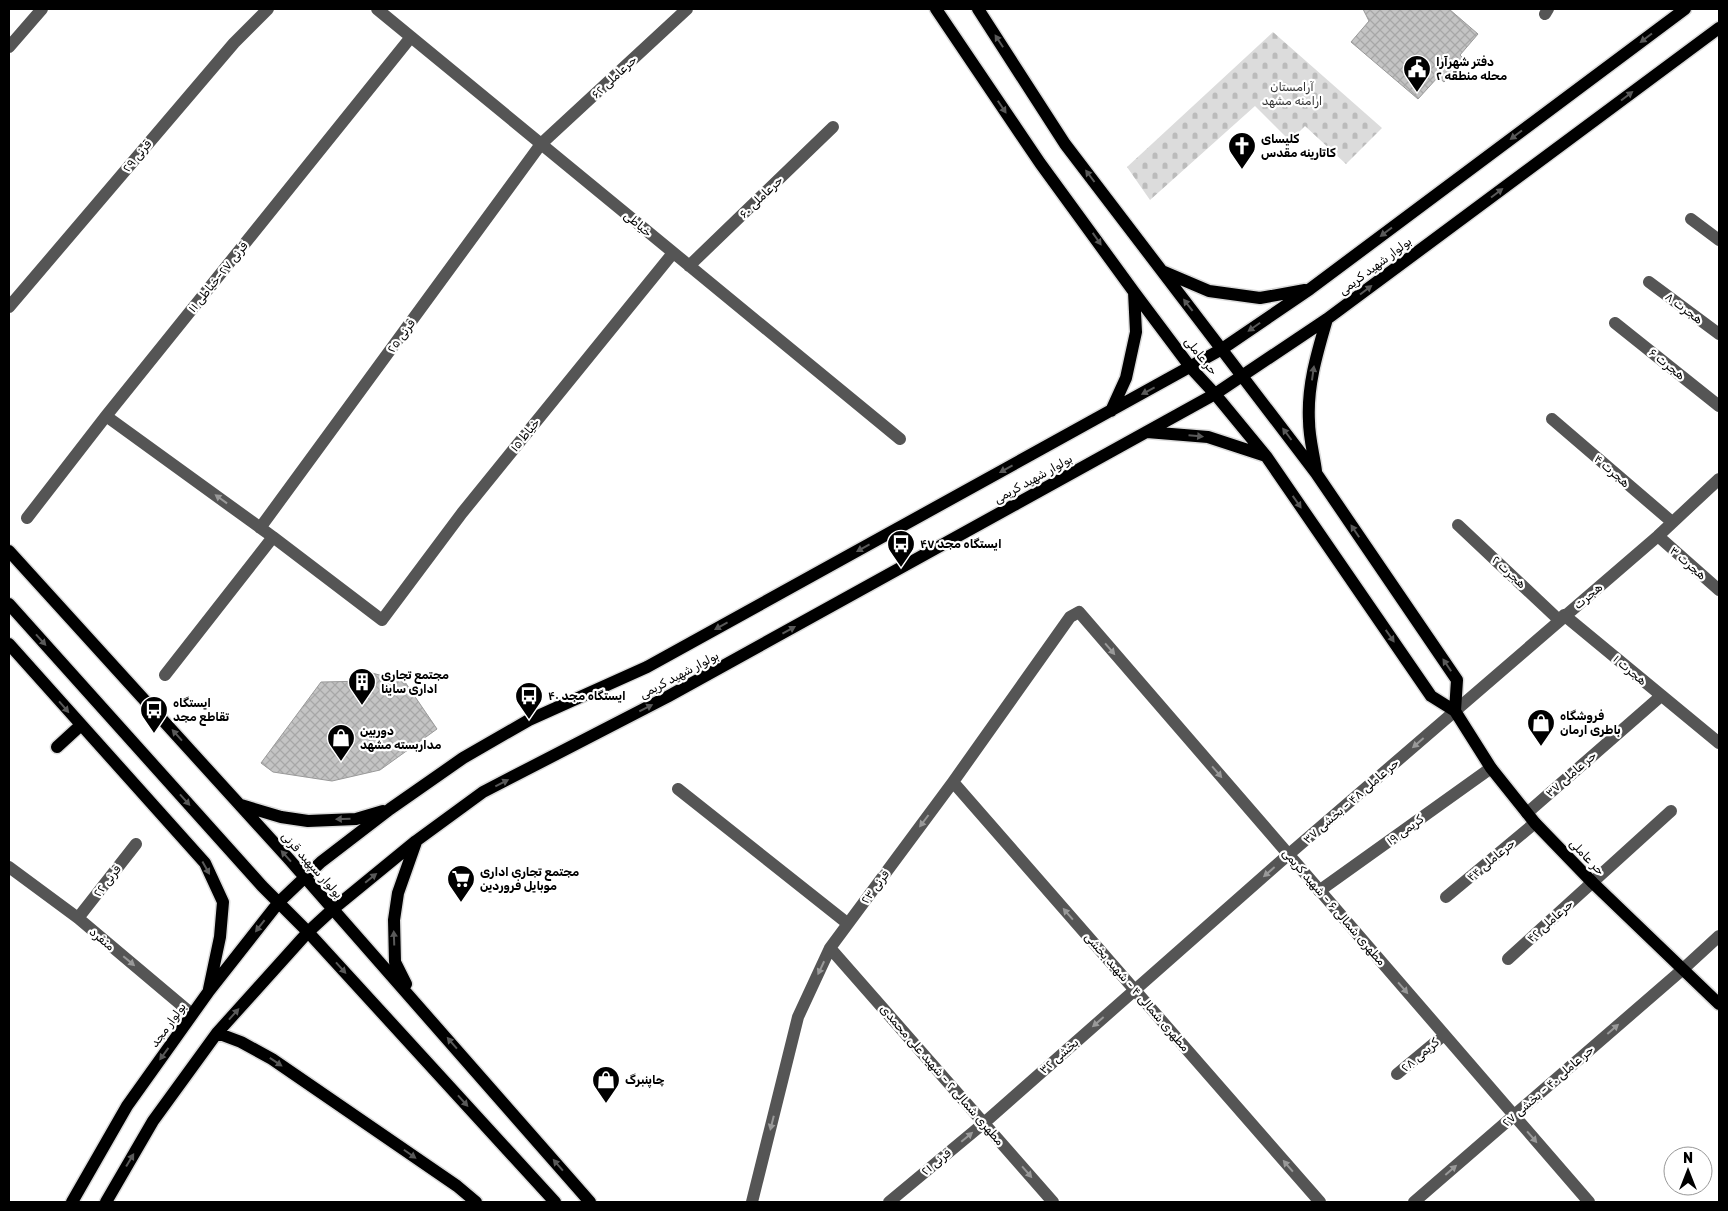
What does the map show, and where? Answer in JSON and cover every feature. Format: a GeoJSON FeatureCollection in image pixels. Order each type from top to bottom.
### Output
{"type":"FeatureCollection","features":[{"type":"Feature","properties":{"kind":"main road","name":"حر عاملی"},"geometry":{"type":"LineString","coordinates":[[936,9],[1040,163],[1134,292],[1191,368],[1266,456],[1431,696],[1455,711],[1491,768],[1535,823],[1593,883],[1719,1004]]}},
{"type":"Feature","properties":{"kind":"main road","name":"بولوار شهید کریمی"},"geometry":{"type":"LineString","coordinates":[[305,877],[320,862],[390,809],[463,758],[529,720],[647,667],[1191,368],[1222,349],[1310,289],[1685,9]]}},
{"type":"Feature","properties":{"kind":"main road","name":"حر عاملی"},"geometry":{"type":"LineString","coordinates":[[982,10],[1065,144],[1316,473],[1457,680],[1455,711]]}},
{"type":"Feature","properties":{"kind":"main road","name":"بولوار شهید کریمی"},"geometry":{"type":"LineString","coordinates":[[333,909],[416,841],[483,792],[667,697],[1215,394],[1327,319],[1719,28]]}},
{"type":"Feature","properties":{"kind":"main road"},"geometry":{"type":"LineString","coordinates":[[1162,271],[1209,291],[1260,298],[1310,289]]}},
{"type":"Feature","properties":{"kind":"main road"},"geometry":{"type":"LineString","coordinates":[[1111,411],[1126,378],[1136,332],[1134,292]]}},
{"type":"Feature","properties":{"kind":"main road"},"geometry":{"type":"LineString","coordinates":[[1316,473],[1308,422],[1312,369],[1327,319]]}},
{"type":"Feature","properties":{"kind":"main road"},"geometry":{"type":"LineString","coordinates":[[1147,432],[1208,437],[1266,456]]}},
{"type":"Feature","properties":{"kind":"main road","name":"بولوار سپهبد قرنی"},"geometry":{"type":"LineString","coordinates":[[9,551],[241,805],[590,1202]]}},
{"type":"Feature","properties":{"kind":"main road"},"geometry":{"type":"LineString","coordinates":[[9,604],[262,886],[308,932],[555,1202]]}},
{"type":"Feature","properties":{"kind":"main road"},"geometry":{"type":"LineString","coordinates":[[9,644],[205,863],[223,902],[220,937],[209,992]]}},
{"type":"Feature","properties":{"kind":"main road"},"geometry":{"type":"LineString","coordinates":[[57,746],[80,725]]}},
{"type":"Feature","properties":{"kind":"main road"},"geometry":{"type":"LineString","coordinates":[[241,805],[281,817],[308,821],[356,819],[390,809]]}},
{"type":"Feature","properties":{"kind":"main road"},"geometry":{"type":"LineString","coordinates":[[414,1000],[395,962],[394,920],[398,893],[416,841]]}},
{"type":"Feature","properties":{"kind":"main road","name":"بولوار مجد"},"geometry":{"type":"LineString","coordinates":[[72,1202],[127,1106],[192,1014],[279,902],[305,877]]}},
{"type":"Feature","properties":{"kind":"main road"},"geometry":{"type":"LineString","coordinates":[[106,1202],[153,1121],[217,1033],[308,932],[333,909]]}},
{"type":"Feature","properties":{"kind":"main road"},"geometry":{"type":"LineString","coordinates":[[217,1033],[241,1042],[272,1059],[457,1186],[476,1202]]}},
{"type":"Feature","properties":{"kind":"street"},"geometry":{"type":"LineString","coordinates":[[9,47],[42,9]]}},
{"type":"Feature","properties":{"kind":"street","name":"قرنی ۲۹"},"geometry":{"type":"LineString","coordinates":[[9,307],[234,43],[268,9]]}},
{"type":"Feature","properties":{"kind":"street","name":"خیاطی"},"geometry":{"type":"LineString","coordinates":[[377,9],[900,439]]}},
{"type":"Feature","properties":{"kind":"street","name":"حرعاملی ۶۲"},"geometry":{"type":"LineString","coordinates":[[541,144],[683,10]]}},
{"type":"Feature","properties":{"kind":"street","name":"قرنی ۲۷-خیاطی ۱۱"},"geometry":{"type":"LineString","coordinates":[[27,518],[106,416],[411,37]]}},
{"type":"Feature","properties":{"kind":"street","name":"حرعاملی ۶۰"},"geometry":{"type":"LineString","coordinates":[[689,266],[834,127]]}},
{"type":"Feature","properties":{"kind":"street","name":"قرنی ۲۵"},"geometry":{"type":"LineString","coordinates":[[260,528],[541,144]]}},
{"type":"Feature","properties":{"kind":"street"},"geometry":{"type":"LineString","coordinates":[[1691,219],[1719,240]]}},
{"type":"Feature","properties":{"kind":"street","name":"خیاط ۱۵"},"geometry":{"type":"LineString","coordinates":[[273,537],[382,620],[462,513],[673,253]]}},
{"type":"Feature","properties":{"kind":"street","name":"هجرت ۸"},"geometry":{"type":"LineString","coordinates":[[1649,282],[1719,334]]}},
{"type":"Feature","properties":{"kind":"street","name":"هجرت ۶"},"geometry":{"type":"LineString","coordinates":[[1615,323],[1719,406]]}},
{"type":"Feature","properties":{"kind":"street"},"geometry":{"type":"LineString","coordinates":[[106,416],[273,537],[166,675]]}},
{"type":"Feature","properties":{"kind":"street","name":"هجرت ۴"},"geometry":{"type":"LineString","coordinates":[[1552,419],[1672,522]]}},
{"type":"Feature","properties":{"kind":"street","name":"هجرت"},"geometry":{"type":"LineString","coordinates":[[1455,711],[1658,536],[1719,479]]}},
{"type":"Feature","properties":{"kind":"street","name":"هجرت ۲"},"geometry":{"type":"LineString","coordinates":[[1458,525],[1562,618]]}},
{"type":"Feature","properties":{"kind":"street","name":"هجرت ۳"},"geometry":{"type":"LineString","coordinates":[[1658,536],[1719,590]]}},
{"type":"Feature","properties":{"kind":"street","name":"قرنی ۲۳"},"geometry":{"type":"LineString","coordinates":[[752,1202],[798,1017],[830,948],[953,782],[1070,617],[1078,612]]}},
{"type":"Feature","properties":{"kind":"street","name":"مطهری شمالی ۶ - شهید کریمی"},"geometry":{"type":"LineString","coordinates":[[1078,612],[1514,1116],[1585,1201]]}},
{"type":"Feature","properties":{"kind":"street","name":"هجرت ۱"},"geometry":{"type":"LineString","coordinates":[[1562,618],[1719,743]]}},
{"type":"Feature","properties":{"kind":"street","name":"حر عاملی ۳۷"},"geometry":{"type":"LineString","coordinates":[[1527,813],[1661,696]]}},
{"type":"Feature","properties":{"kind":"street","name":"حر عاملی ۴۸ - بخشی ۳۷"},"geometry":{"type":"LineString","coordinates":[[1134,990],[1455,711]]}},
{"type":"Feature","properties":{"kind":"street","name":"کریمی ۱۹"},"geometry":{"type":"LineString","coordinates":[[1319,891],[1491,768]]}},
{"type":"Feature","properties":{"kind":"street","name":"مطهری شمالی ۴ - شهید بخشی"},"geometry":{"type":"LineString","coordinates":[[953,782],[1320,1202]]}},
{"type":"Feature","properties":{"kind":"street"},"geometry":{"type":"LineString","coordinates":[[678,789],[847,923]]}},
{"type":"Feature","properties":{"kind":"street","name":"حرعاملی ۴۲"},"geometry":{"type":"LineString","coordinates":[[1508,959],[1671,811]]}},
{"type":"Feature","properties":{"kind":"street","name":"حرعاملی ۴۴"},"geometry":{"type":"LineString","coordinates":[[1446,897],[1535,823]]}},
{"type":"Feature","properties":{"kind":"street","name":"قرنی ۲۲"},"geometry":{"type":"LineString","coordinates":[[78,918],[136,844]]}},
{"type":"Feature","properties":{"kind":"street","name":"منفرد"},"geometry":{"type":"LineString","coordinates":[[9,867],[78,918],[192,1014]]}},
{"type":"Feature","properties":{"kind":"street","name":"حر عاملی ۴۰ - بخشی ۲۷"},"geometry":{"type":"LineString","coordinates":[[1414,1202],[1719,936]]}},
{"type":"Feature","properties":{"kind":"street","name":"مطهری شمالی ۲ - شهید علی محمدی"},"geometry":{"type":"LineString","coordinates":[[830,948],[1053,1202]]}},
{"type":"Feature","properties":{"kind":"street","name":"بخشی ۳۲"},"geometry":{"type":"LineString","coordinates":[[984,1123],[1134,990]]}},
{"type":"Feature","properties":{"kind":"street","name":"کریمی ۲۸"},"geometry":{"type":"LineString","coordinates":[[1397,1074],[1444,1035]]}},
{"type":"Feature","properties":{"kind":"street","name":"قرنی ۲۱"},"geometry":{"type":"LineString","coordinates":[[889,1202],[984,1123]]}},
{"type":"Feature","properties":{"kind":"green space","name":"آرامستان ارامنه مشهد"},"geometry":{"type":"Polygon","coordinates":[[[1273,32],[1382,128],[1346,164],[1305,126],[1290,141],[1255,106],[1150,200],[1127,167],[1273,32]]]}},
{"type":"Feature","properties":{"kind":"building"},"geometry":{"type":"Polygon","coordinates":[[[1363,9],[1449,9],[1478,34],[1460,55],[1464,59],[1444,82],[1438,77],[1418,99],[1351,42],[1369,21],[1363,9]]]}},
{"type":"Feature","properties":{"kind":"building","name":"مجتمع تجاری اداری ساینا"},"geometry":{"type":"Polygon","coordinates":[[[372,673],[405,682],[437,729],[380,770],[332,781],[273,772],[261,763],[321,682],[368,681],[372,673]]]}},
{"type":"Feature","properties":{"kind":"place","name":"دفتر شهرآرا محله منطقه ۲"},"geometry":{"type":"Point","coordinates":[1417,93]}},
{"type":"Feature","properties":{"kind":"place","name":"کلیسای کاتارینه مقدس"},"geometry":{"type":"Point","coordinates":[1242,170]}},
{"type":"Feature","properties":{"kind":"place","name":"ایستگاه مجد ۴۷"},"geometry":{"type":"Point","coordinates":[901,568]}},
{"type":"Feature","properties":{"kind":"place","name":"مجتمع تجاری اداری ساینا"},"geometry":{"type":"Point","coordinates":[362,706]}},
{"type":"Feature","properties":{"kind":"place","name":"ایستگاه مجد ۴۰"},"geometry":{"type":"Point","coordinates":[529,720]}},
{"type":"Feature","properties":{"kind":"place","name":"ایستگاه تقاطع مجد"},"geometry":{"type":"Point","coordinates":[154,734]}},
{"type":"Feature","properties":{"kind":"place","name":"فروشگاه باطری ارمان"},"geometry":{"type":"Point","coordinates":[1541,747]}},
{"type":"Feature","properties":{"kind":"place","name":"دوربین مداربسته مشهد"},"geometry":{"type":"Point","coordinates":[341,762]}},
{"type":"Feature","properties":{"kind":"place","name":"مجتمع تجاری اداری موبایل فروردین"},"geometry":{"type":"Point","coordinates":[461,903]}},
{"type":"Feature","properties":{"kind":"place","name":"چاپنبرگ"},"geometry":{"type":"Point","coordinates":[606,1104]}}]}
